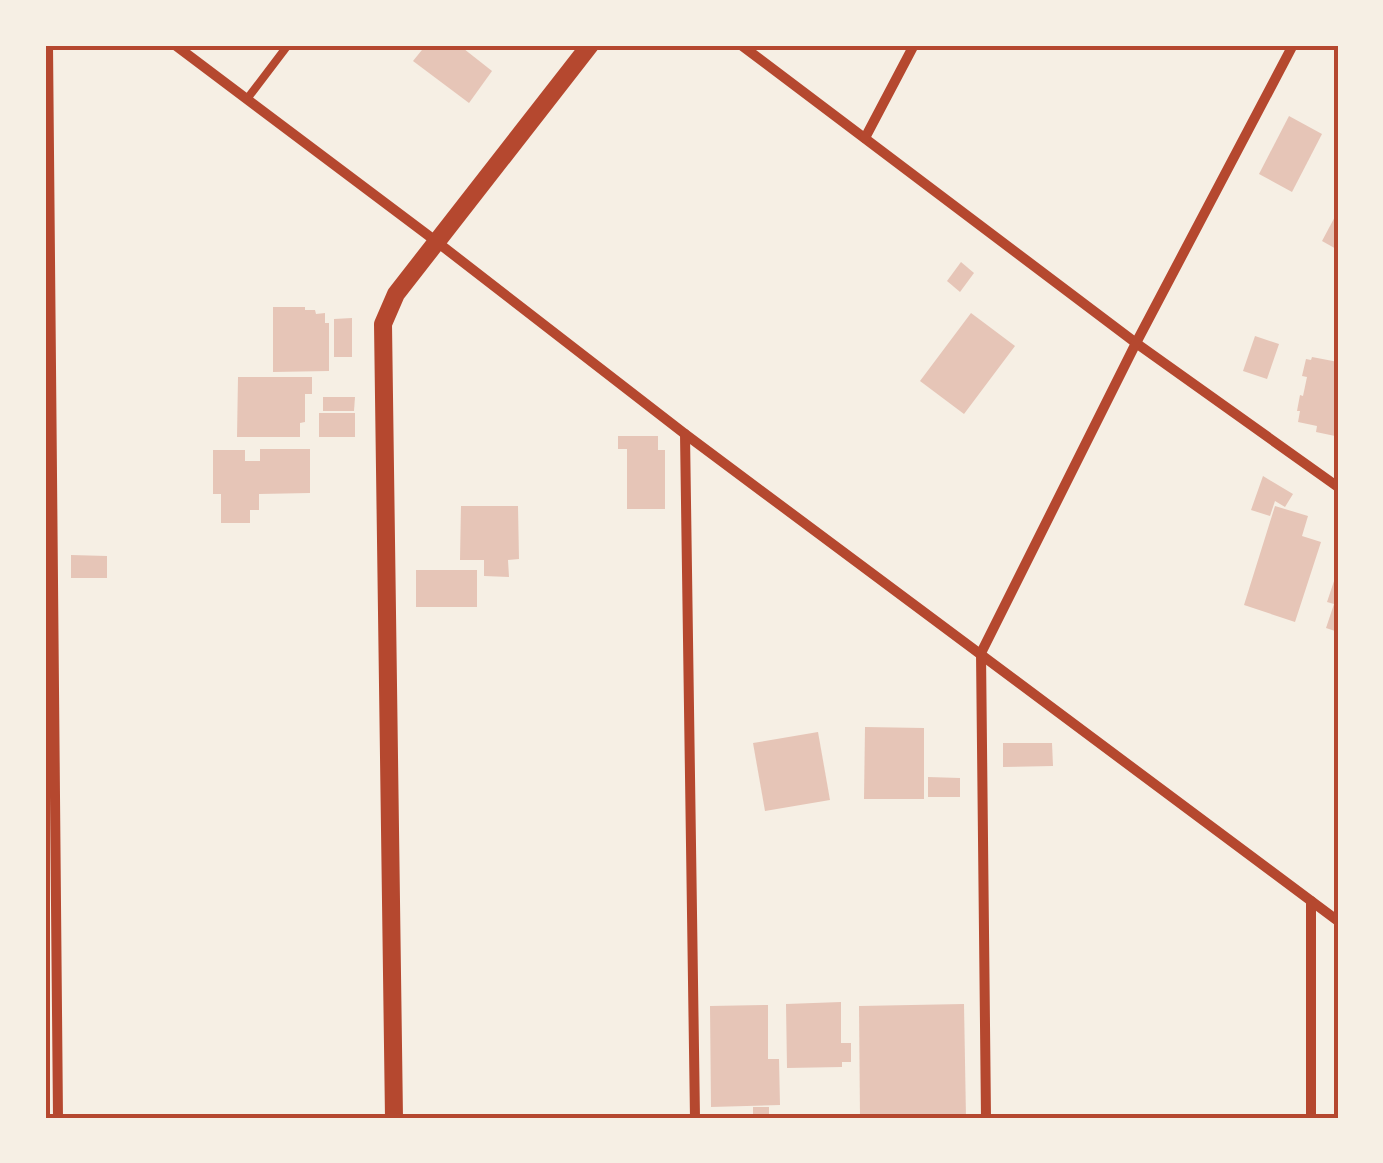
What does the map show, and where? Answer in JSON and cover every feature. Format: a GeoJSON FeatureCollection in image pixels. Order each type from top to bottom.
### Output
{"type":"FeatureCollection","features":[{"type":"Feature","properties":{"kind":"street"},"geometry":{"type":"LineString","coordinates":[[48,45],[49,532],[58,1118]]}},
{"type":"Feature","properties":{"kind":"street"},"geometry":{"type":"LineString","coordinates":[[175,45],[685,434],[1338,921]]}},
{"type":"Feature","properties":{"kind":"street"},"geometry":{"type":"LineString","coordinates":[[394,1118],[383,324],[396,294],[590,45]]}},
{"type":"Feature","properties":{"kind":"street"},"geometry":{"type":"LineString","coordinates":[[741,45],[1136,343],[1338,488]]}},
{"type":"Feature","properties":{"kind":"street"},"geometry":{"type":"LineString","coordinates":[[865,138],[914,45]]}},
{"type":"Feature","properties":{"kind":"street"},"geometry":{"type":"LineString","coordinates":[[986,1118],[981,653],[1136,343],[1293,45]]}},
{"type":"Feature","properties":{"kind":"street"},"geometry":{"type":"LineString","coordinates":[[685,434],[694,1118]]}},
{"type":"Feature","properties":{"kind":"street"},"geometry":{"type":"LineString","coordinates":[[1311,901],[1311,1118]]}},
{"type":"Feature","properties":{"kind":"lane"},"geometry":{"type":"LineString","coordinates":[[247,99],[288,45]]}},
{"type":"Feature","properties":{"kind":"building"},"geometry":{"type":"Polygon","coordinates":[[[426,45],[459,45],[492,71],[469,103],[413,61],[426,45]]]}},
{"type":"Feature","properties":{"kind":"building"},"geometry":{"type":"Polygon","coordinates":[[[1289,116],[1322,134],[1292,192],[1259,174],[1289,116]]]}},
{"type":"Feature","properties":{"kind":"building"},"geometry":{"type":"Polygon","coordinates":[[[1338,211],[1338,250],[1322,241],[1338,211]]]}},
{"type":"Feature","properties":{"kind":"building"},"geometry":{"type":"Polygon","coordinates":[[[961,262],[974,273],[960,292],[947,281],[961,262]]]}},
{"type":"Feature","properties":{"kind":"building"},"geometry":{"type":"Polygon","coordinates":[[[273,307],[305,307],[316,314],[325,313],[325,323],[329,323],[329,371],[273,372],[273,307]]]}},
{"type":"Feature","properties":{"kind":"building"},"geometry":{"type":"Polygon","coordinates":[[[971,313],[1015,346],[964,414],[920,381],[971,313]]]}},
{"type":"Feature","properties":{"kind":"building"},"geometry":{"type":"Polygon","coordinates":[[[352,318],[352,357],[334,357],[334,319],[352,318]]]}},
{"type":"Feature","properties":{"kind":"building"},"geometry":{"type":"Polygon","coordinates":[[[1255,336],[1279,344],[1267,379],[1243,371],[1255,336]]]}},
{"type":"Feature","properties":{"kind":"building"},"geometry":{"type":"Polygon","coordinates":[[[1306,359],[1338,362],[1335,436],[1298,422],[1300,395],[1303,396],[1307,377],[1302,376],[1306,359]]]}},
{"type":"Feature","properties":{"kind":"building"},"geometry":{"type":"Polygon","coordinates":[[[238,377],[312,377],[312,394],[305,394],[305,422],[300,423],[300,437],[237,437],[238,377]]]}},
{"type":"Feature","properties":{"kind":"building"},"geometry":{"type":"Polygon","coordinates":[[[323,397],[355,397],[354,411],[323,411],[323,397]]]}},
{"type":"Feature","properties":{"kind":"building"},"geometry":{"type":"Polygon","coordinates":[[[319,413],[355,413],[355,437],[319,437],[319,413]]]}},
{"type":"Feature","properties":{"kind":"building"},"geometry":{"type":"Polygon","coordinates":[[[618,436],[658,436],[658,450],[665,450],[665,509],[627,509],[627,449],[618,449],[618,436]]]}},
{"type":"Feature","properties":{"kind":"building"},"geometry":{"type":"Polygon","coordinates":[[[260,449],[310,449],[310,493],[259,494],[259,510],[250,510],[250,523],[221,523],[221,494],[213,494],[213,450],[245,450],[245,461],[260,461],[260,449]]]}},
{"type":"Feature","properties":{"kind":"building"},"geometry":{"type":"Polygon","coordinates":[[[1263,476],[1293,494],[1285,507],[1275,501],[1270,516],[1251,510],[1263,476]]]}},
{"type":"Feature","properties":{"kind":"building"},"geometry":{"type":"Polygon","coordinates":[[[461,506],[518,506],[519,559],[508,560],[509,577],[484,576],[484,560],[460,560],[461,506]]]}},
{"type":"Feature","properties":{"kind":"building"},"geometry":{"type":"Polygon","coordinates":[[[1275,506],[1308,516],[1302,536],[1321,542],[1295,622],[1244,605],[1275,506]]]}},
{"type":"Feature","properties":{"kind":"building"},"geometry":{"type":"Polygon","coordinates":[[[71,555],[107,556],[107,578],[71,578],[71,555]]]}},
{"type":"Feature","properties":{"kind":"building"},"geometry":{"type":"Polygon","coordinates":[[[416,570],[477,570],[477,607],[416,607],[416,570]]]}},
{"type":"Feature","properties":{"kind":"building"},"geometry":{"type":"Polygon","coordinates":[[[1335,578],[1338,632],[1326,628],[1334,604],[1327,602],[1335,578]]]}},
{"type":"Feature","properties":{"kind":"building"},"geometry":{"type":"Polygon","coordinates":[[[865,727],[924,728],[924,799],[864,799],[865,727]]]}},
{"type":"Feature","properties":{"kind":"building"},"geometry":{"type":"Polygon","coordinates":[[[818,732],[830,800],[765,811],[753,743],[818,732]]]}},
{"type":"Feature","properties":{"kind":"building"},"geometry":{"type":"Polygon","coordinates":[[[1003,743],[1052,743],[1053,766],[1003,767],[1003,743]]]}},
{"type":"Feature","properties":{"kind":"building"},"geometry":{"type":"Polygon","coordinates":[[[928,777],[960,778],[960,797],[928,797],[928,777]]]}},
{"type":"Feature","properties":{"kind":"building"},"geometry":{"type":"Polygon","coordinates":[[[841,1002],[841,1043],[851,1043],[851,1062],[842,1062],[842,1067],[787,1068],[786,1004],[841,1002]]]}},
{"type":"Feature","properties":{"kind":"building"},"geometry":{"type":"Polygon","coordinates":[[[964,1004],[966,1118],[860,1118],[859,1006],[964,1004]]]}},
{"type":"Feature","properties":{"kind":"building"},"geometry":{"type":"Polygon","coordinates":[[[768,1005],[768,1059],[779,1059],[780,1105],[711,1107],[710,1006],[768,1005]]]}},
{"type":"Feature","properties":{"kind":"building"},"geometry":{"type":"Polygon","coordinates":[[[753,1107],[769,1107],[769,1118],[753,1118],[753,1107]]]}}]}
